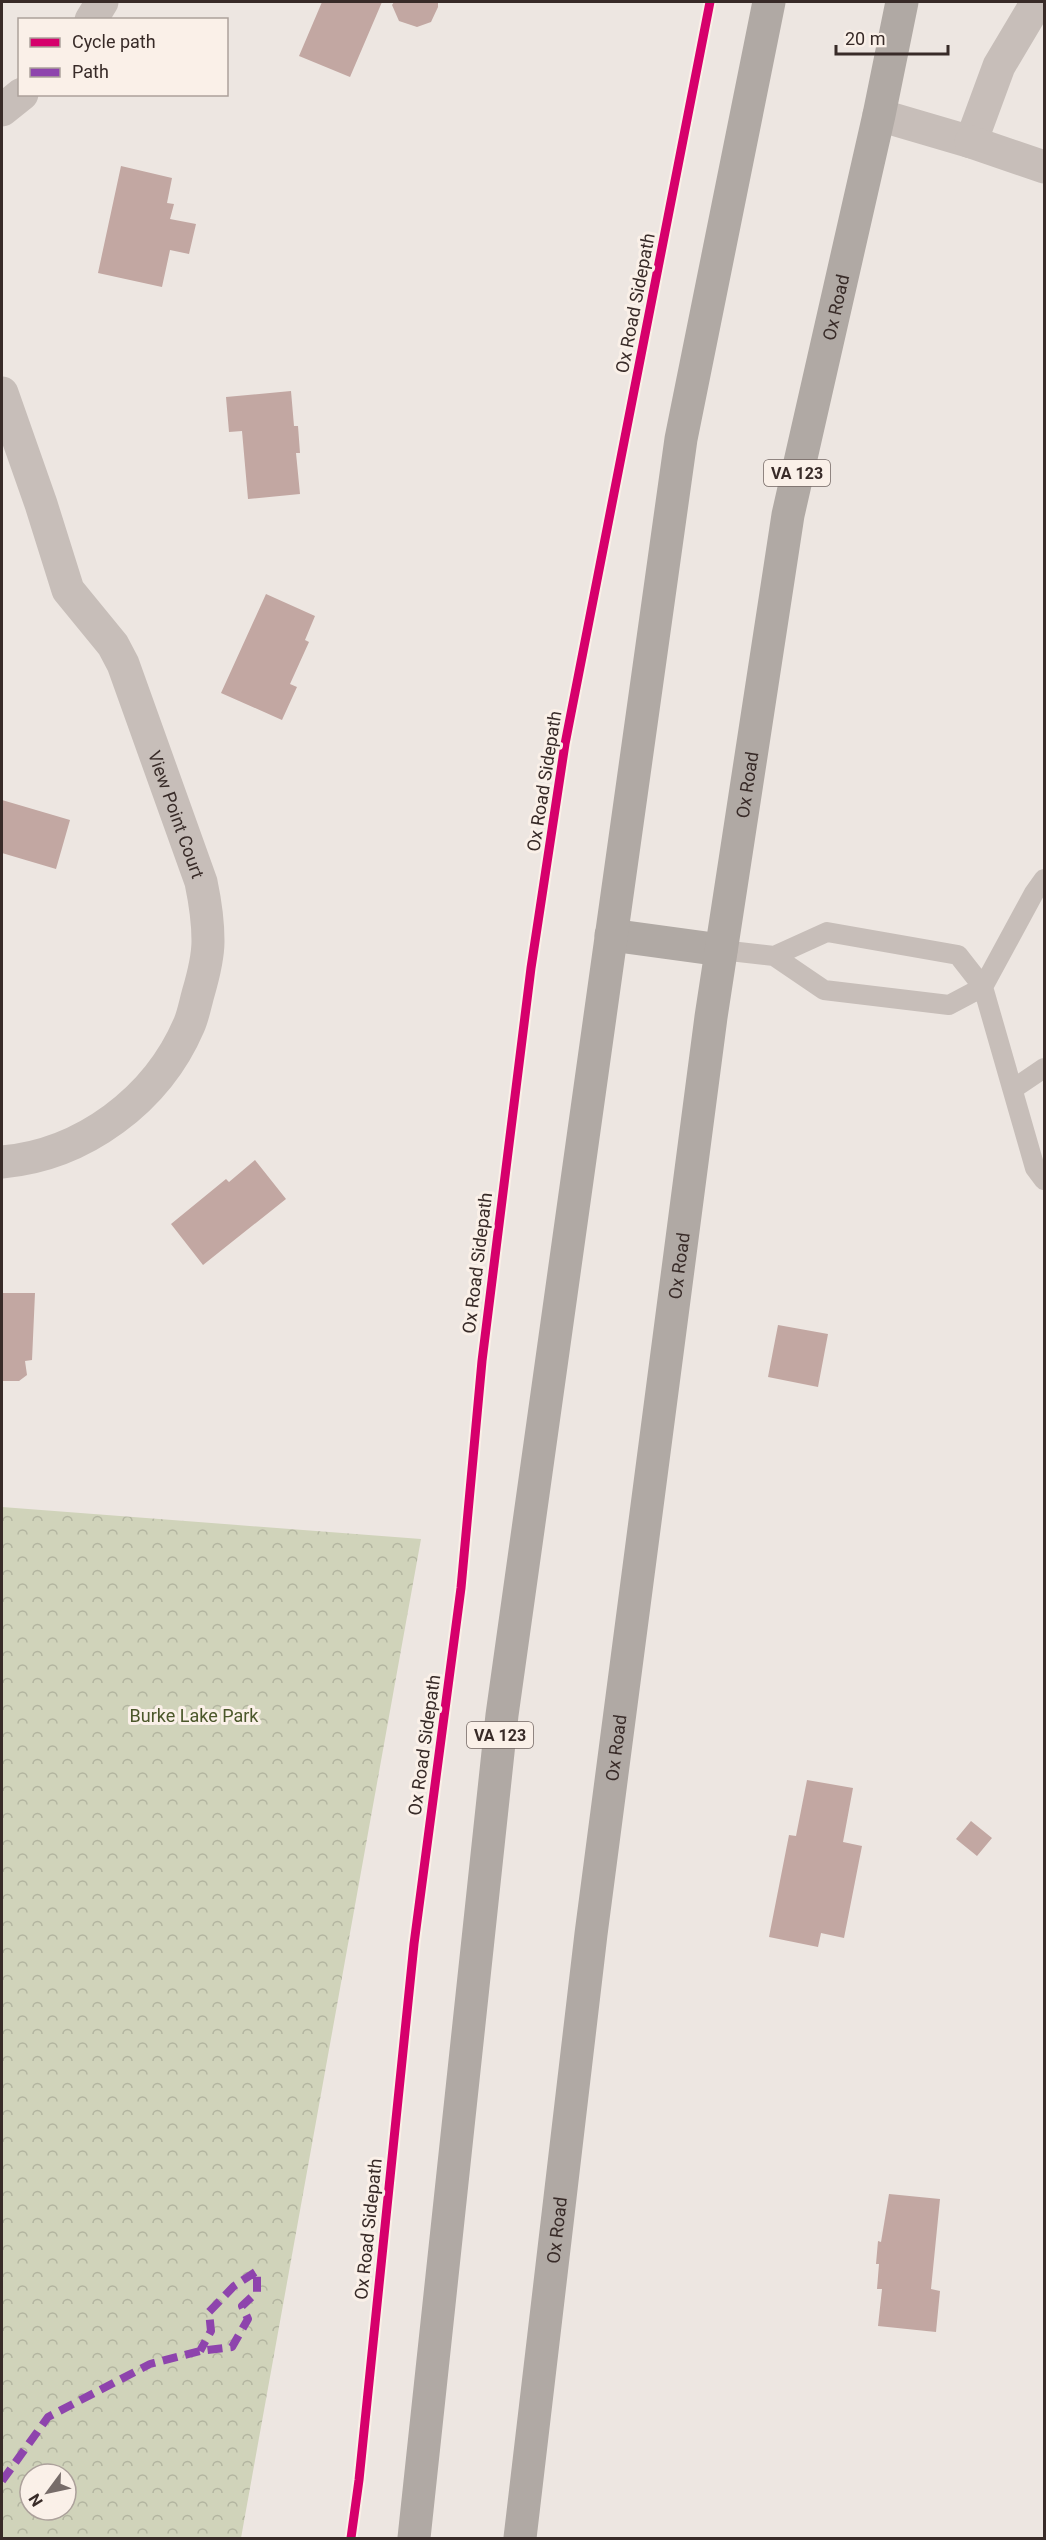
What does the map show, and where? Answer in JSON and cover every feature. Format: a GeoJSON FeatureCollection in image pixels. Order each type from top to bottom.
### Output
{"type":"FeatureCollection","features":[{"type":"Feature","properties":{"kind":"highway","name":"VA 123"},"geometry":{"type":"LineString","coordinates":[[414,2538],[502,1714],[611,935],[681,439],[769,2]]}},
{"type":"Feature","properties":{"kind":"highway","name":"Ox Road"},"geometry":{"type":"LineString","coordinates":[[520,2538],[591,1934],[721,950],[788,515],[879,115],[902,2]]}},
{"type":"Feature","properties":{"kind":"highway"},"geometry":{"type":"LineString","coordinates":[[611,935],[721,950]]}},
{"type":"Feature","properties":{"kind":"street"},"geometry":{"type":"LineString","coordinates":[[92,18],[102,2]]}},
{"type":"Feature","properties":{"kind":"street"},"geometry":{"type":"LineString","coordinates":[[971,142],[999,66],[1036,2]]}},
{"type":"Feature","properties":{"kind":"street"},"geometry":{"type":"LineString","coordinates":[[2,110],[20,96]]}},
{"type":"Feature","properties":{"kind":"street"},"geometry":{"type":"LineString","coordinates":[[879,115],[971,142],[1044,167]]}},
{"type":"Feature","properties":{"kind":"street","name":"View Point Court"},"geometry":{"type":"LineString","coordinates":[[2,393],[68,590],[113,645],[123,664],[201,882],[208,916],[205,969],[189,1025],[167,1065],[151,1086],[111,1121],[83,1138],[39,1155],[2,1162]]}},
{"type":"Feature","properties":{"kind":"lane"},"geometry":{"type":"LineString","coordinates":[[721,950],[774,956],[824,990],[949,1005],[983,987],[1041,891]]}},
{"type":"Feature","properties":{"kind":"lane"},"geometry":{"type":"LineString","coordinates":[[774,956],[827,932],[958,955],[983,987],[1035,1168],[1044,1180]]}},
{"type":"Feature","properties":{"kind":"lane"},"geometry":{"type":"LineString","coordinates":[[1013,1089],[1044,1068]]}},
{"type":"Feature","properties":{"kind":"green space","name":"Burke Lake Park"},"geometry":{"type":"Polygon","coordinates":[[[2,1507],[421,1539],[241,2538],[2,2538],[2,1507]]]}},
{"type":"Feature","properties":{"kind":"building"},"geometry":{"type":"Polygon","coordinates":[[[322,2],[382,2],[350,77],[299,56],[322,2]]]}},
{"type":"Feature","properties":{"kind":"building"},"geometry":{"type":"Polygon","coordinates":[[[394,2],[438,2],[438,7],[431,22],[417,27],[399,21],[392,5],[394,2]]]}},
{"type":"Feature","properties":{"kind":"building"},"geometry":{"type":"Polygon","coordinates":[[[121,166],[172,178],[167,203],[174,204],[170,219],[196,224],[189,254],[170,250],[162,287],[98,273],[121,166]]]}},
{"type":"Feature","properties":{"kind":"building"},"geometry":{"type":"Polygon","coordinates":[[[291,391],[294,426],[298,426],[300,453],[296,453],[300,494],[248,499],[242,431],[229,432],[226,397],[291,391]]]}},
{"type":"Feature","properties":{"kind":"building"},"geometry":{"type":"Polygon","coordinates":[[[266,594],[315,616],[305,640],[309,642],[290,684],[297,687],[282,720],[221,693],[266,594]]]}},
{"type":"Feature","properties":{"kind":"building"},"geometry":{"type":"Polygon","coordinates":[[[2,800],[70,820],[56,869],[2,853],[2,800]]]}},
{"type":"Feature","properties":{"kind":"building"},"geometry":{"type":"Polygon","coordinates":[[[255,1160],[286,1199],[203,1265],[171,1224],[226,1179],[229,1182],[255,1160]]]}},
{"type":"Feature","properties":{"kind":"building"},"geometry":{"type":"Polygon","coordinates":[[[2,1293],[35,1293],[32,1360],[25,1361],[27,1375],[19,1381],[3,1381],[2,1379],[2,1293]]]}},
{"type":"Feature","properties":{"kind":"building"},"geometry":{"type":"Polygon","coordinates":[[[778,1325],[828,1334],[818,1387],[768,1377],[778,1325]]]}},
{"type":"Feature","properties":{"kind":"building"},"geometry":{"type":"Polygon","coordinates":[[[807,1780],[853,1788],[843,1842],[862,1846],[844,1938],[821,1933],[818,1947],[769,1937],[789,1835],[796,1836],[807,1780]]]}},
{"type":"Feature","properties":{"kind":"building"},"geometry":{"type":"Polygon","coordinates":[[[971,1821],[992,1838],[977,1856],[956,1839],[971,1821]]]}},
{"type":"Feature","properties":{"kind":"building"},"geometry":{"type":"Polygon","coordinates":[[[889,2194],[940,2199],[931,2289],[940,2291],[936,2332],[878,2326],[882,2289],[877,2289],[879,2264],[876,2264],[878,2241],[881,2242],[889,2194]]]}},
{"type":"Feature","properties":{"kind":"marked path"},"geometry":{"type":"LineString","coordinates":[[2,2481],[48,2417],[150,2364],[200,2351],[232,2347],[248,2319],[242,2306],[257,2292],[257,2271],[234,2286],[209,2312],[211,2331],[200,2351]]}},
{"type":"Feature","properties":{"kind":"cycle path","name":"Ox Road Sidepath"},"geometry":{"type":"LineString","coordinates":[[351,2538],[359,2480],[414,1944],[461,1588],[482,1361],[531,968],[565,744],[710,2]]}}]}
